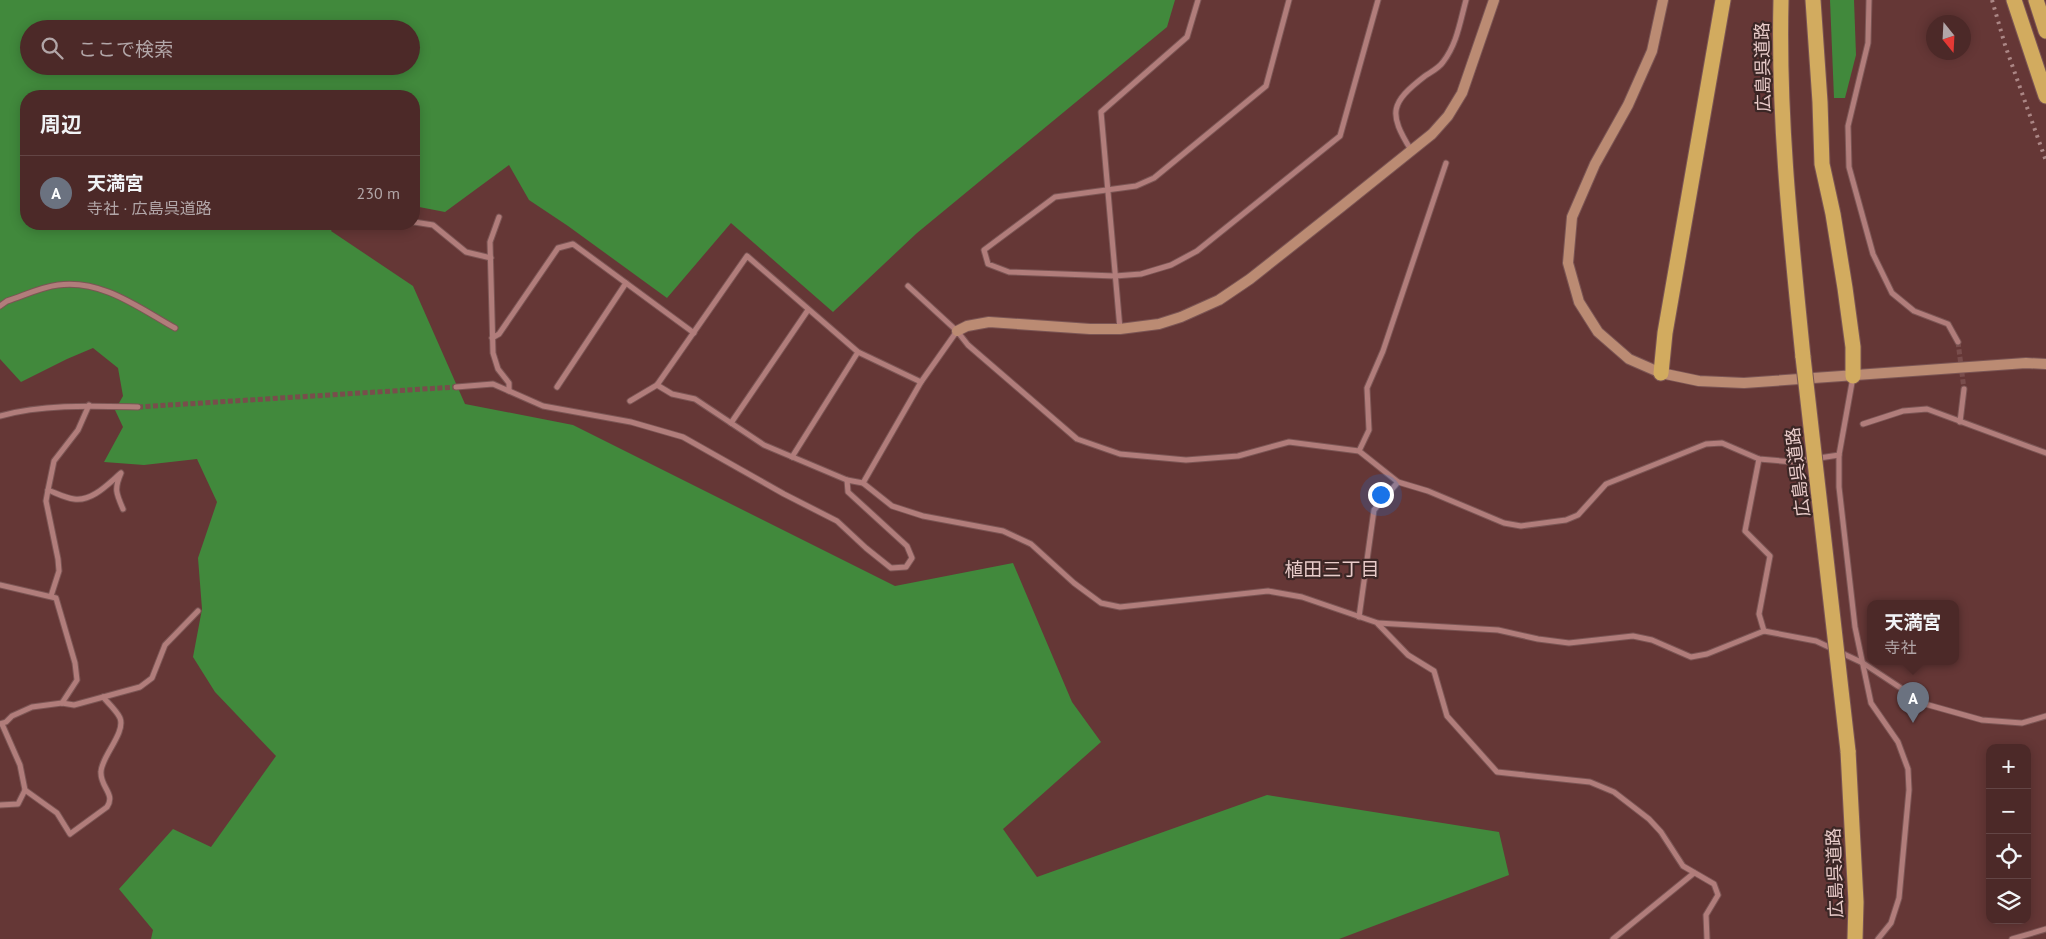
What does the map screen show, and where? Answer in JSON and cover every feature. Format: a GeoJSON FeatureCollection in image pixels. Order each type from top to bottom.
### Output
{"type":"FeatureCollection","features":[{"type":"Feature","properties":{"kind":"highway"},"geometry":{"type":"LineString","coordinates":[[1661,373],[1664,333],[1723,0]]}},
{"type":"Feature","properties":{"kind":"highway","name":"広島呉道路"},"geometry":{"type":"LineString","coordinates":[[1781,0],[1779,61],[1785,176],[1803,357],[1848,751],[1856,902],[1856,939]]}},
{"type":"Feature","properties":{"kind":"highway"},"geometry":{"type":"LineString","coordinates":[[1813,0],[1822,164],[1833,214],[1845,288],[1852,347],[1853,376]]}},
{"type":"Feature","properties":{"kind":"highway"},"geometry":{"type":"LineString","coordinates":[[2014,0],[2046,96]]}},
{"type":"Feature","properties":{"kind":"highway"},"geometry":{"type":"LineString","coordinates":[[2036,0],[2046,31]]}},
{"type":"Feature","properties":{"kind":"street"},"geometry":{"type":"LineString","coordinates":[[1120,329],[1100,112],[1187,37],[1198,0]]}},
{"type":"Feature","properties":{"kind":"street"},"geometry":{"type":"LineString","coordinates":[[1289,0],[1266,86],[1154,178],[1136,186],[1055,197],[984,250],[988,264],[1009,272],[1115,276],[1141,274],[1171,265],[1197,251],[1340,136],[1378,0]]}},
{"type":"Feature","properties":{"kind":"street"},"geometry":{"type":"LineString","coordinates":[[1411,150],[1399,130],[1395,110],[1404,92],[1442,63],[1455,43],[1466,0]]}},
{"type":"Feature","properties":{"kind":"street"},"geometry":{"type":"LineString","coordinates":[[863,483],[922,382],[956,331],[967,326],[989,322],[1090,329],[1120,329],[1159,324],[1181,317],[1219,300],[1250,279],[1432,134],[1448,116],[1462,93],[1494,0]]}},
{"type":"Feature","properties":{"kind":"street"},"geometry":{"type":"LineString","coordinates":[[1663,0],[1652,51],[1628,105],[1595,164],[1572,217],[1568,263],[1579,302],[1598,332],[1630,359],[1661,373],[1699,381],[1744,383],[2026,363],[2046,364]]}},
{"type":"Feature","properties":{"kind":"street"},"geometry":{"type":"LineString","coordinates":[[1869,0],[1868,43],[1848,126],[1849,167],[1873,254],[1892,293],[1914,311],[1948,324],[1958,342]]}},
{"type":"Feature","properties":{"kind":"street"},"geometry":{"type":"LineString","coordinates":[[1359,451],[1369,430],[1366,388],[1383,351],[1446,163]]}},
{"type":"Feature","properties":{"kind":"street"},"geometry":{"type":"LineString","coordinates":[[499,217],[490,242],[492,338],[498,369],[509,383],[510,391]]}},
{"type":"Feature","properties":{"kind":"street"},"geometry":{"type":"LineString","coordinates":[[420,223],[433,225],[466,252],[491,258]]}},
{"type":"Feature","properties":{"kind":"street"},"geometry":{"type":"LineString","coordinates":[[492,338],[499,334],[558,248],[574,244],[694,332]]}},
{"type":"Feature","properties":{"kind":"street"},"geometry":{"type":"LineString","coordinates":[[630,401],[657,385],[747,256],[858,352],[922,382]]}},
{"type":"Feature","properties":{"kind":"street"},"geometry":{"type":"LineString","coordinates":[[557,387],[626,283]]}},
{"type":"Feature","properties":{"kind":"street"},"geometry":{"type":"LineString","coordinates":[[0,306],[57,285],[85,284],[109,292],[175,328]]}},
{"type":"Feature","properties":{"kind":"street"},"geometry":{"type":"LineString","coordinates":[[908,286],[956,331],[968,345],[1077,438],[1120,454],[1186,460],[1238,456],[1289,442],[1359,451],[1398,482],[1504,523],[1521,526],[1566,520],[1578,515],[1606,484],[1706,444],[1722,443],[1759,459],[1793,462],[1839,455]]}},
{"type":"Feature","properties":{"kind":"street"},"geometry":{"type":"LineString","coordinates":[[731,423],[808,310]]}},
{"type":"Feature","properties":{"kind":"street"},"geometry":{"type":"LineString","coordinates":[[792,457],[858,352]]}},
{"type":"Feature","properties":{"kind":"street"},"geometry":{"type":"LineString","coordinates":[[1853,376],[1839,455],[1840,496],[1855,627],[1871,703],[1898,742],[1908,769],[1909,790],[1899,898],[1891,923],[1878,939]]}},
{"type":"Feature","properties":{"kind":"street"},"geometry":{"type":"LineString","coordinates":[[456,387],[493,384],[543,406],[631,422],[683,437],[784,494],[837,521],[891,568],[906,566],[912,558],[907,546],[848,492],[847,480]]}},
{"type":"Feature","properties":{"kind":"street"},"geometry":{"type":"LineString","coordinates":[[657,385],[672,394],[695,400],[764,445],[847,480],[863,483],[892,506],[923,516],[1003,530],[1031,544],[1074,583],[1102,603],[1120,607],[1268,591],[1302,597],[1378,623],[1498,630],[1538,639],[1569,643],[1633,636],[1652,640],[1691,657],[1707,654],[1764,631],[1816,641],[1863,663],[1925,704],[1982,720],[2022,723],[2046,716]]}},
{"type":"Feature","properties":{"kind":"street"},"geometry":{"type":"LineString","coordinates":[[1960,422],[1964,389]]}},
{"type":"Feature","properties":{"kind":"street"},"geometry":{"type":"LineString","coordinates":[[0,416],[16,412],[90,406],[138,407]]}},
{"type":"Feature","properties":{"kind":"street"},"geometry":{"type":"LineString","coordinates":[[51,596],[58,565],[46,500],[48,490],[54,461],[78,430],[90,406]]}},
{"type":"Feature","properties":{"kind":"street"},"geometry":{"type":"LineString","coordinates":[[1863,424],[1903,411],[1927,409],[2046,453]]}},
{"type":"Feature","properties":{"kind":"street"},"geometry":{"type":"LineString","coordinates":[[1759,459],[1745,531],[1770,556],[1759,614],[1764,631]]}},
{"type":"Feature","properties":{"kind":"street"},"geometry":{"type":"LineString","coordinates":[[48,490],[74,499],[84,499],[102,489],[121,473],[116,485],[117,495],[124,510]]}},
{"type":"Feature","properties":{"kind":"street"},"geometry":{"type":"LineString","coordinates":[[1359,617],[1374,510],[1398,482]]}},
{"type":"Feature","properties":{"kind":"street"},"geometry":{"type":"LineString","coordinates":[[0,585],[56,598],[75,663],[77,680],[62,703]]}},
{"type":"Feature","properties":{"kind":"street"},"geometry":{"type":"LineString","coordinates":[[0,804],[18,804],[25,790],[20,765],[1,724],[12,716],[32,707],[62,703],[74,704],[140,686],[152,678],[165,645],[198,611]]}},
{"type":"Feature","properties":{"kind":"street"},"geometry":{"type":"LineString","coordinates":[[1378,623],[1408,655],[1434,672],[1447,716],[1497,772],[1590,782],[1614,792],[1649,819],[1661,832],[1683,866],[1714,884],[1718,895],[1706,915],[1707,939]]}},
{"type":"Feature","properties":{"kind":"street"},"geometry":{"type":"LineString","coordinates":[[25,790],[57,813],[70,834],[107,807],[111,798],[102,782],[101,768],[121,727],[120,718],[103,696]]}},
{"type":"Feature","properties":{"kind":"street"},"geometry":{"type":"LineString","coordinates":[[1613,939],[1694,873]]}},
{"type":"Feature","properties":{"kind":"street"},"geometry":{"type":"LineString","coordinates":[[2012,939],[2046,928]]}},
{"type":"Feature","properties":{"kind":"green space"},"geometry":{"type":"Polygon","coordinates":[[[0,0],[1175,0],[1167,27],[917,233],[833,312],[731,223],[667,298],[529,200],[509,165],[445,212],[420,207],[420,90],[20,90],[20,230],[332,230],[413,286],[465,404],[573,425],[895,586],[1013,563],[1072,702],[1101,742],[1003,829],[1037,877],[1267,795],[1499,832],[1509,875],[1339,939],[151,939],[153,930],[119,889],[173,829],[211,847],[276,756],[215,692],[193,657],[202,609],[198,558],[217,502],[197,459],[144,465],[104,462],[123,427],[115,410],[123,396],[118,368],[93,348],[21,382],[0,359],[0,0]]]}},
{"type":"Feature","properties":{"kind":"green space"},"geometry":{"type":"Polygon","coordinates":[[[1830,0],[1854,0],[1856,55],[1845,98],[1834,98],[1830,0]]]}},
{"type":"Feature","properties":{"kind":"tunnel"},"geometry":{"type":"LineString","coordinates":[[1958,342],[1964,389]]}},
{"type":"Feature","properties":{"kind":"tunnel"},"geometry":{"type":"LineString","coordinates":[[138,407],[456,387]]}},
{"type":"Feature","properties":{"kind":"railway"},"geometry":{"type":"LineString","coordinates":[[1992,0],[2005,45],[2046,161]]}},
{"type":"Feature","properties":{"kind":"place","name":"天満宮"},"geometry":{"type":"Point","coordinates":[1913,723]}},
{"type":"Feature","properties":{"kind":"district","name":"植田三丁目"},"geometry":{"type":"Point","coordinates":[1332,569]}}]}
